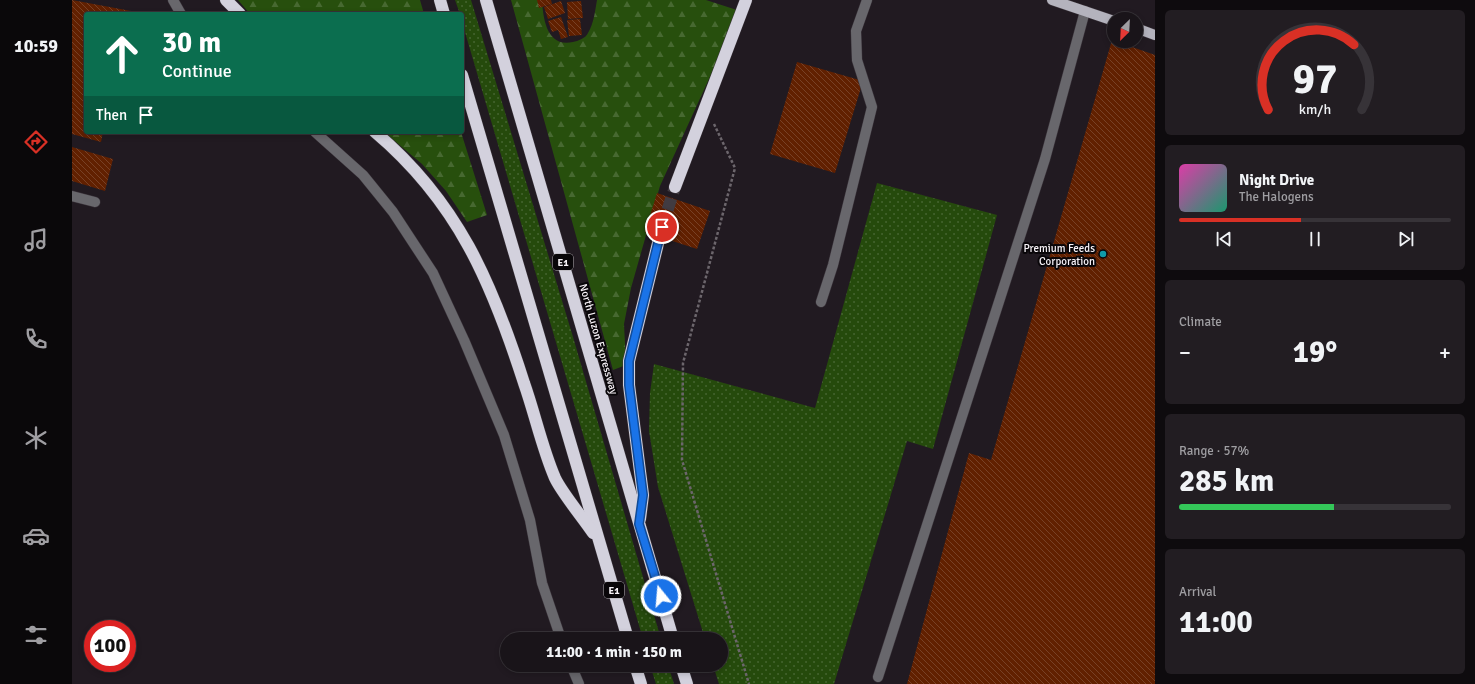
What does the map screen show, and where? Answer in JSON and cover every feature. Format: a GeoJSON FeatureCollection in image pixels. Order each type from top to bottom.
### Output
{"type":"FeatureCollection","features":[{"type":"Feature","properties":{"kind":"highway"},"geometry":{"type":"LineString","coordinates":[[226,0],[238,12]]}},
{"type":"Feature","properties":{"kind":"highway"},"geometry":{"type":"LineString","coordinates":[[440,0],[443,12]]}},
{"type":"Feature","properties":{"kind":"highway","name":"North Luzon Expressway"},"geometry":{"type":"LineString","coordinates":[[486,0],[672,632]]}},
{"type":"Feature","properties":{"kind":"highway"},"geometry":{"type":"LineString","coordinates":[[675,188],[746,0]]}},
{"type":"Feature","properties":{"kind":"highway","name":"E1"},"geometry":{"type":"LineString","coordinates":[[464,83],[626,632]]}},
{"type":"Feature","properties":{"kind":"highway"},"geometry":{"type":"LineString","coordinates":[[378,134],[424,178],[452,216],[482,269],[517,362],[556,479],[600,542]]}},
{"type":"Feature","properties":{"kind":"highway"},"geometry":{"type":"LineString","coordinates":[[639,524],[643,495],[629,385],[629,361],[662,227]]}},
{"type":"Feature","properties":{"kind":"highway"},"geometry":{"type":"LineString","coordinates":[[637,672],[641,684]]}},
{"type":"Feature","properties":{"kind":"highway"},"geometry":{"type":"LineString","coordinates":[[683,672],[687,684]]}},
{"type":"Feature","properties":{"kind":"main road"},"geometry":{"type":"LineString","coordinates":[[1052,0],[1107,19]]}},
{"type":"Feature","properties":{"kind":"main road"},"geometry":{"type":"LineString","coordinates":[[1143,31],[1155,35]]}},
{"type":"Feature","properties":{"kind":"street"},"geometry":{"type":"LineString","coordinates":[[173,0],[180,12]]}},
{"type":"Feature","properties":{"kind":"street"},"geometry":{"type":"LineString","coordinates":[[822,302],[833,265],[872,107],[857,60],[856,31],[867,0]]}},
{"type":"Feature","properties":{"kind":"street"},"geometry":{"type":"LineString","coordinates":[[878,677],[1045,159],[1085,11]]}},
{"type":"Feature","properties":{"kind":"street"},"geometry":{"type":"LineString","coordinates":[[318,134],[363,175],[393,212],[432,273],[464,340],[504,435],[530,520],[542,583],[559,632]]}},
{"type":"Feature","properties":{"kind":"street"},"geometry":{"type":"LineString","coordinates":[[72,196],[95,202]]}},
{"type":"Feature","properties":{"kind":"street"},"geometry":{"type":"LineString","coordinates":[[574,672],[579,684]]}},
{"type":"Feature","properties":{"kind":"path"},"geometry":{"type":"LineString","coordinates":[[706,108],[735,168],[683,363],[682,460],[749,684]]}},
{"type":"Feature","properties":{"kind":"green space"},"geometry":{"type":"Polygon","coordinates":[[[238,0],[420,0],[423,12],[248,12],[238,0]]]}},
{"type":"Feature","properties":{"kind":"green space"},"geometry":{"type":"Polygon","coordinates":[[[455,0],[471,0],[573,337],[659,632],[641,632],[464,29],[464,12],[459,12],[455,0]]]}},
{"type":"Feature","properties":{"kind":"green space"},"geometry":{"type":"Polygon","coordinates":[[[511,0],[542,0],[545,23],[548,30],[557,41],[564,43],[577,41],[587,35],[593,21],[597,0],[706,0],[740,11],[660,186],[631,288],[624,324],[626,365],[613,370],[511,0]]]}},
{"type":"Feature","properties":{"kind":"green space"},"geometry":{"type":"Polygon","coordinates":[[[386,134],[462,134],[487,215],[467,222],[446,191],[422,164],[386,134]]]}},
{"type":"Feature","properties":{"kind":"green space"},"geometry":{"type":"Polygon","coordinates":[[[877,183],[997,215],[933,449],[907,441],[834,684],[719,684],[715,672],[728,672],[728,632],[703,632],[658,487],[649,431],[650,393],[654,364],[815,408],[877,183]]]}},
{"type":"Feature","properties":{"kind":"green space"},"geometry":{"type":"Polygon","coordinates":[[[652,672],[670,672],[674,684],[656,684],[652,672]]]}},
{"type":"Feature","properties":{"kind":"building"},"geometry":{"type":"Polygon","coordinates":[[[72,0],[131,11],[84,12],[84,134],[103,134],[101,142],[72,134],[72,0]]]}},
{"type":"Feature","properties":{"kind":"building"},"geometry":{"type":"Polygon","coordinates":[[[537,0],[551,0],[552,4],[539,8],[537,0]]]}},
{"type":"Feature","properties":{"kind":"building"},"geometry":{"type":"Polygon","coordinates":[[[561,1],[565,13],[548,19],[544,7],[561,1]]]}},
{"type":"Feature","properties":{"kind":"building"},"geometry":{"type":"Polygon","coordinates":[[[581,1],[583,18],[568,19],[567,2],[581,1]]]}},
{"type":"Feature","properties":{"kind":"building"},"geometry":{"type":"Polygon","coordinates":[[[561,17],[568,37],[561,39],[558,30],[552,32],[548,21],[561,17]]]}},
{"type":"Feature","properties":{"kind":"building"},"geometry":{"type":"Polygon","coordinates":[[[580,19],[582,35],[569,36],[567,20],[580,19]]]}},
{"type":"Feature","properties":{"kind":"building","name":"Premium Feeds Corporation"},"geometry":{"type":"Polygon","coordinates":[[[1110,48],[1135,48],[1155,55],[1155,684],[907,684],[969,453],[991,460],[1110,48]]]}},
{"type":"Feature","properties":{"kind":"building"},"geometry":{"type":"Polygon","coordinates":[[[797,62],[863,81],[835,173],[770,154],[797,62]]]}},
{"type":"Feature","properties":{"kind":"building"},"geometry":{"type":"Polygon","coordinates":[[[72,147],[113,159],[105,191],[72,181],[72,147]]]}},
{"type":"Feature","properties":{"kind":"building"},"geometry":{"type":"Polygon","coordinates":[[[657,193],[710,211],[697,249],[645,232],[657,193]]]}},
{"type":"Feature","properties":{"kind":"tunnel"},"geometry":{"type":"LineString","coordinates":[[662,227],[675,187]]}},
{"type":"Feature","properties":{"kind":"place","name":"Premium Feeds Corporation"},"geometry":{"type":"Point","coordinates":[1103,254]}},
{"type":"Feature","properties":{"kind":"route"},"geometry":{"type":"LineString","coordinates":[[661,596],[639,524],[643,495],[629,385],[629,361],[662,227]]}}]}
